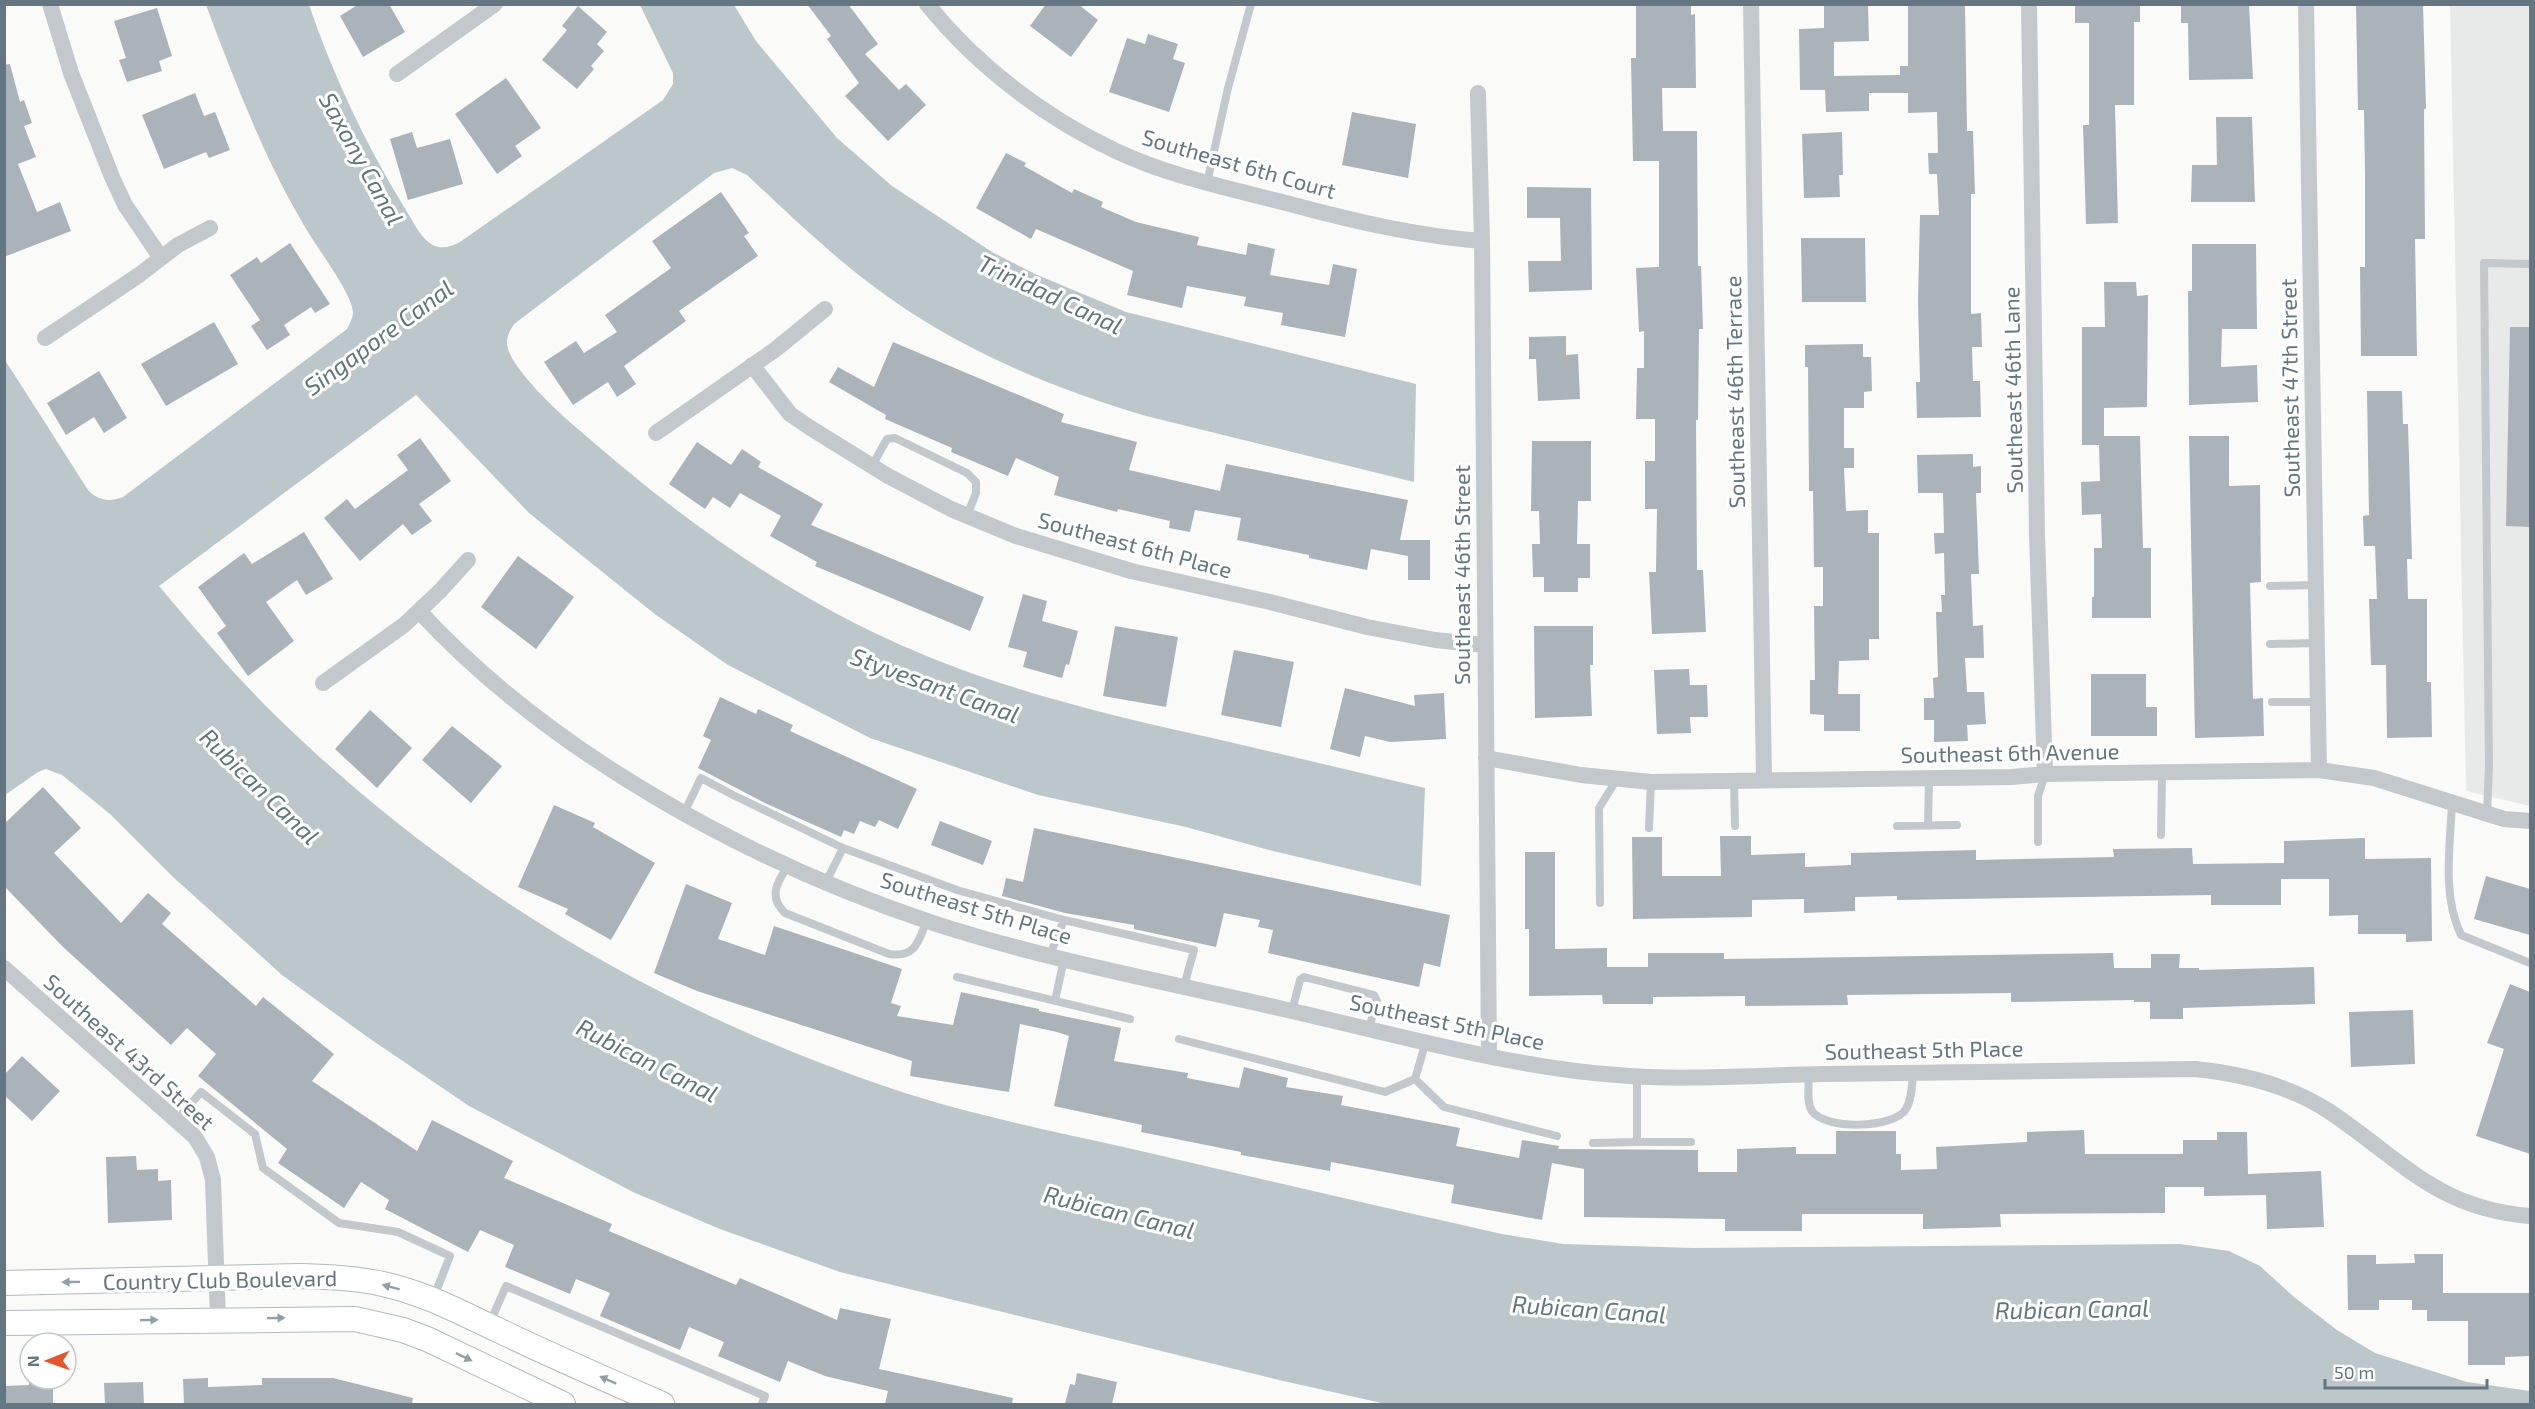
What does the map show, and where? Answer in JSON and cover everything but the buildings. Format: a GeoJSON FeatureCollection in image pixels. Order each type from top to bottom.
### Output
{"type":"FeatureCollection","features":[{"type":"Feature","properties":{"kind":"main road","name":"Country Club Boulevard"},"geometry":{"type":"LineString","coordinates":[[4,1283],[301,1276],[342,1278],[382,1284],[433,1299],[460,1310],[489,1326],[662,1404]]}},
{"type":"Feature","properties":{"kind":"main road","name":"Country Club Boulevard"},"geometry":{"type":"LineString","coordinates":[[4,1323],[330,1318],[380,1323],[427,1339],[563,1404]]}},
{"type":"Feature","properties":{"kind":"street"},"geometry":{"type":"LineString","coordinates":[[50,4],[71,73],[112,177],[125,205],[161,258]]}},
{"type":"Feature","properties":{"kind":"street","name":"Southeast 6th Court"},"geometry":{"type":"LineString","coordinates":[[927,4],[1007,84],[1050,114],[1117,152],[1207,183],[1361,221],[1441,238],[1482,241]]}},
{"type":"Feature","properties":{"kind":"street","name":"Southeast 46th Terrace"},"geometry":{"type":"LineString","coordinates":[[1751,4],[1764,779]]}},
{"type":"Feature","properties":{"kind":"street","name":"Southeast 46th Lane"},"geometry":{"type":"LineString","coordinates":[[2029,4],[2038,558],[2045,774]]}},
{"type":"Feature","properties":{"kind":"street","name":"Southeast 47th Street"},"geometry":{"type":"LineString","coordinates":[[2306,4],[2319,770]]}},
{"type":"Feature","properties":{"kind":"street"},"geometry":{"type":"LineString","coordinates":[[397,74],[490,6]]}},
{"type":"Feature","properties":{"kind":"street","name":"Southeast 46th Street"},"geometry":{"type":"LineString","coordinates":[[1478,93],[1482,241],[1489,1055]]}},
{"type":"Feature","properties":{"kind":"street"},"geometry":{"type":"LineString","coordinates":[[45,338],[178,245],[210,228]]}},
{"type":"Feature","properties":{"kind":"street"},"geometry":{"type":"LineString","coordinates":[[656,433],[776,349],[825,309]]}},
{"type":"Feature","properties":{"kind":"street","name":"Southeast 6th Place"},"geometry":{"type":"LineString","coordinates":[[752,365],[766,386],[790,414],[872,466],[967,516],[1016,536],[1131,571],[1379,629],[1435,640],[1485,645]]}},
{"type":"Feature","properties":{"kind":"street"},"geometry":{"type":"LineString","coordinates":[[323,683],[404,625],[468,560]]}},
{"type":"Feature","properties":{"kind":"street","name":"Southeast 5th Place"},"geometry":{"type":"LineString","coordinates":[[419,611],[462,654],[511,697],[584,750],[684,813],[788,866],[927,920],[1057,957],[1552,1068],[1637,1076],[2196,1069],[2252,1078],[2279,1086],[2329,1112],[2426,1184],[2450,1196],[2500,1213],[2530,1216]]}},
{"type":"Feature","properties":{"kind":"street","name":"Southeast 6th Avenue"},"geometry":{"type":"LineString","coordinates":[[1486,758],[1617,779],[1651,782],[2319,770],[2374,778],[2504,819],[2530,821]]}},
{"type":"Feature","properties":{"kind":"street","name":"Southeast 43rd Street"},"geometry":{"type":"LineString","coordinates":[[7,976],[195,1137],[207,1157],[213,1180],[218,1319]]}},
{"type":"Feature","properties":{"kind":"lane"},"geometry":{"type":"LineString","coordinates":[[1207,183],[1228,88],[1251,4]]}},
{"type":"Feature","properties":{"kind":"lane"},"geometry":{"type":"LineString","coordinates":[[2487,814],[2489,766],[2484,263],[2530,264]]}},
{"type":"Feature","properties":{"kind":"lane"},"geometry":{"type":"LineString","coordinates":[[872,466],[887,439],[896,438],[967,473],[976,482],[976,493],[967,516]]}},
{"type":"Feature","properties":{"kind":"lane"},"geometry":{"type":"LineString","coordinates":[[2270,586],[2315,585]]}},
{"type":"Feature","properties":{"kind":"lane"},"geometry":{"type":"LineString","coordinates":[[2270,644],[2316,643]]}},
{"type":"Feature","properties":{"kind":"lane"},"geometry":{"type":"LineString","coordinates":[[2272,702],[2318,702]]}},
{"type":"Feature","properties":{"kind":"lane"},"geometry":{"type":"LineString","coordinates":[[2161,835],[2162,772]]}},
{"type":"Feature","properties":{"kind":"lane"},"geometry":{"type":"LineString","coordinates":[[2038,842],[2038,796],[2045,774]]}},
{"type":"Feature","properties":{"kind":"lane"},"geometry":{"type":"LineString","coordinates":[[684,813],[701,778],[843,848],[957,890],[1064,920],[1194,950],[1184,986]]}},
{"type":"Feature","properties":{"kind":"lane"},"geometry":{"type":"LineString","coordinates":[[1928,825],[1929,778]]}},
{"type":"Feature","properties":{"kind":"lane"},"geometry":{"type":"LineString","coordinates":[[1600,903],[1599,808],[1617,779]]}},
{"type":"Feature","properties":{"kind":"lane"},"geometry":{"type":"LineString","coordinates":[[1734,780],[1735,826]]}},
{"type":"Feature","properties":{"kind":"lane"},"geometry":{"type":"LineString","coordinates":[[1649,828],[1651,782]]}},
{"type":"Feature","properties":{"kind":"lane"},"geometry":{"type":"LineString","coordinates":[[2452,804],[2449,882],[2453,919],[2461,935],[2530,963]]}},
{"type":"Feature","properties":{"kind":"lane"},"geometry":{"type":"LineString","coordinates":[[1897,826],[1957,825]]}},
{"type":"Feature","properties":{"kind":"lane"},"geometry":{"type":"LineString","coordinates":[[826,882],[843,848]]}},
{"type":"Feature","properties":{"kind":"lane"},"geometry":{"type":"LineString","coordinates":[[788,866],[776,883],[775,895],[778,906],[785,913],[889,954],[901,956],[910,952],[917,944],[927,920]]}},
{"type":"Feature","properties":{"kind":"lane"},"geometry":{"type":"LineString","coordinates":[[1055,1000],[1057,957],[1064,920]]}},
{"type":"Feature","properties":{"kind":"lane"},"geometry":{"type":"LineString","coordinates":[[957,977],[1130,1018]]}},
{"type":"Feature","properties":{"kind":"lane"},"geometry":{"type":"LineString","coordinates":[[1292,1011],[1300,980],[1304,977],[1374,995],[1377,1001],[1369,1028]]}},
{"type":"Feature","properties":{"kind":"lane"},"geometry":{"type":"LineString","coordinates":[[1179,1039],[1384,1092],[1415,1079]]}},
{"type":"Feature","properties":{"kind":"lane"},"geometry":{"type":"LineString","coordinates":[[1415,1079],[1425,1041]]}},
{"type":"Feature","properties":{"kind":"lane"},"geometry":{"type":"LineString","coordinates":[[1809,1075],[1808,1099],[1811,1110],[1820,1118],[1829,1123],[1882,1123],[1905,1111],[1910,1099],[1913,1073]]}},
{"type":"Feature","properties":{"kind":"lane"},"geometry":{"type":"LineString","coordinates":[[1637,1076],[1637,1143]]}},
{"type":"Feature","properties":{"kind":"lane"},"geometry":{"type":"LineString","coordinates":[[1415,1079],[1444,1107],[1557,1137]]}},
{"type":"Feature","properties":{"kind":"lane"},"geometry":{"type":"LineString","coordinates":[[176,1121],[201,1092],[255,1134],[263,1168],[339,1223],[398,1232],[450,1256],[433,1299]]}},
{"type":"Feature","properties":{"kind":"lane"},"geometry":{"type":"LineString","coordinates":[[1593,1143],[1691,1142]]}},
{"type":"Feature","properties":{"kind":"lane"},"geometry":{"type":"LineString","coordinates":[[489,1326],[506,1286],[765,1396],[762,1404]]}},
{"type":"Feature","properties":{"kind":"shaded area"},"geometry":{"type":"Polygon","coordinates":[[[2450,5],[2530,5],[2530,806],[2466,791],[2450,5]]]}},
{"type":"Feature","properties":{"kind":"water"},"geometry":{"type":"Polygon","coordinates":[[[206,5],[309,5],[339,83],[376,158],[419,232],[434,246],[445,247],[460,242],[663,100],[673,84],[673,73],[640,5],[734,5],[756,41],[837,138],[892,186],[992,252],[1035,274],[1126,312],[1416,384],[1414,482],[1146,416],[1046,382],[951,337],[891,299],[853,270],[747,175],[732,168],[714,173],[514,324],[507,339],[508,349],[519,369],[549,403],[653,492],[732,550],[815,602],[903,646],[981,676],[1060,701],[1140,722],[1425,788],[1421,886],[1269,850],[1186,827],[1038,795],[870,738],[728,665],[656,615],[529,513],[416,395],[159,586],[216,653],[261,701],[344,779],[414,836],[487,889],[563,937],[640,981],[721,1021],[804,1057],[890,1088],[1008,1121],[1502,1234],[1563,1244],[1693,1248],[2180,1244],[2229,1251],[2260,1266],[2294,1297],[2337,1330],[2375,1353],[2467,1382],[2530,1391],[2530,1404],[1386,1404],[1279,1380],[840,1272],[720,1229],[633,1192],[469,1106],[282,975],[173,877],[110,814],[62,775],[46,769],[5,795],[5,360],[88,490],[104,500],[113,500],[123,497],[347,329],[352,316],[353,312],[347,294],[292,205],[264,149],[206,5]]]}},
{"type":"Feature","properties":{"kind":"water label","name":"Saxony Canal"},"geometry":{"type":"Point","coordinates":[361,159]}},
{"type":"Feature","properties":{"kind":"water label","name":"Trinidad Canal"},"geometry":{"type":"Point","coordinates":[1050,295]}},
{"type":"Feature","properties":{"kind":"water label","name":"Singapore Canal"},"geometry":{"type":"Point","coordinates":[379,338]}},
{"type":"Feature","properties":{"kind":"water label","name":"Styvesant Canal"},"geometry":{"type":"Point","coordinates":[935,686]}},
{"type":"Feature","properties":{"kind":"water label","name":"Rubican Canal"},"geometry":{"type":"Point","coordinates":[259,787]}},
{"type":"Feature","properties":{"kind":"water label","name":"Rubican Canal"},"geometry":{"type":"Point","coordinates":[647,1061]}},
{"type":"Feature","properties":{"kind":"water label","name":"Rubican Canal"},"geometry":{"type":"Point","coordinates":[1119,1213]}},
{"type":"Feature","properties":{"kind":"water label","name":"Rubican Canal"},"geometry":{"type":"Point","coordinates":[1589,1310]}},
{"type":"Feature","properties":{"kind":"water label","name":"Rubican Canal"},"geometry":{"type":"Point","coordinates":[2072,1310]}}]}
